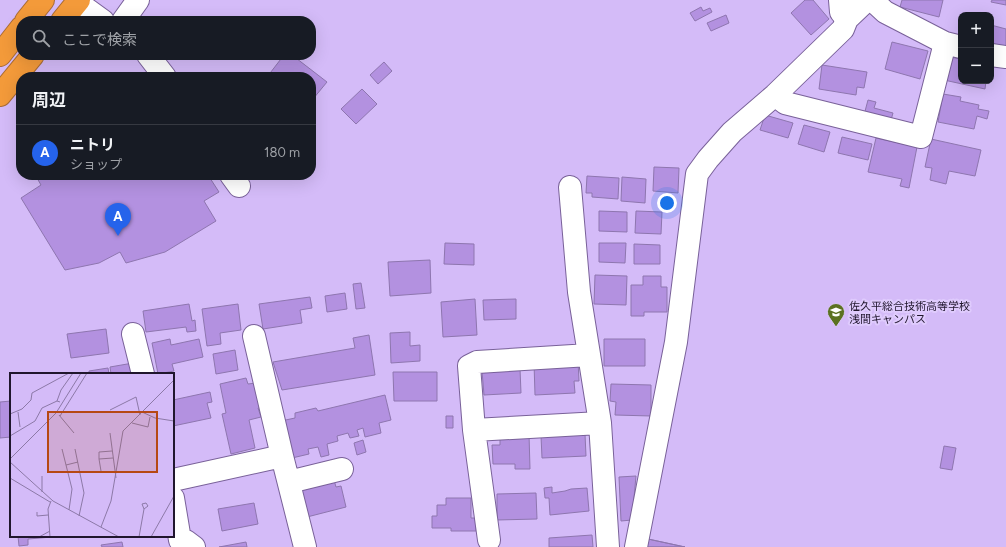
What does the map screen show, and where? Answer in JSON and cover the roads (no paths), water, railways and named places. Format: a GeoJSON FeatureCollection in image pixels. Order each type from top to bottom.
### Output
{"type":"FeatureCollection","features":[{"type":"Feature","properties":{"kind":"highway"},"geometry":{"type":"LineString","coordinates":[[30,16],[43,0]]}},
{"type":"Feature","properties":{"kind":"highway"},"geometry":{"type":"LineString","coordinates":[[66,16],[78,1]]}},
{"type":"Feature","properties":{"kind":"highway"},"geometry":{"type":"LineString","coordinates":[[0,55],[16,34]]}},
{"type":"Feature","properties":{"kind":"highway"},"geometry":{"type":"LineString","coordinates":[[19,72],[29,60]]}},
{"type":"Feature","properties":{"kind":"highway"},"geometry":{"type":"LineString","coordinates":[[0,95],[16,76]]}},
{"type":"Feature","properties":{"kind":"street"},"geometry":{"type":"LineString","coordinates":[[127,16],[138,0]]}},
{"type":"Feature","properties":{"kind":"street"},"geometry":{"type":"LineString","coordinates":[[636,547],[676,342],[697,174],[732,132],[775,95],[843,29],[844,10],[867,0]]}},
{"type":"Feature","properties":{"kind":"street"},"geometry":{"type":"LineString","coordinates":[[775,95],[785,103],[921,137],[953,45],[885,12],[872,0]]}},
{"type":"Feature","properties":{"kind":"street"},"geometry":{"type":"LineString","coordinates":[[78,1],[97,16]]}},
{"type":"Feature","properties":{"kind":"street"},"geometry":{"type":"LineString","coordinates":[[994,55],[1006,57]]}},
{"type":"Feature","properties":{"kind":"street"},"geometry":{"type":"LineString","coordinates":[[152,60],[161,72]]}},
{"type":"Feature","properties":{"kind":"street"},"geometry":{"type":"LineString","coordinates":[[570,187],[579,292],[600,423],[608,547]]}},
{"type":"Feature","properties":{"kind":"street"},"geometry":{"type":"LineString","coordinates":[[133,334],[143,373]]}},
{"type":"Feature","properties":{"kind":"street"},"geometry":{"type":"LineString","coordinates":[[254,336],[305,547]]}},
{"type":"Feature","properties":{"kind":"street"},"geometry":{"type":"LineString","coordinates":[[489,540],[474,430],[469,366],[477,362],[589,355]]}},
{"type":"Feature","properties":{"kind":"street"},"geometry":{"type":"LineString","coordinates":[[474,430],[600,423]]}},
{"type":"Feature","properties":{"kind":"street"},"geometry":{"type":"LineString","coordinates":[[174,480],[282,456]]}},
{"type":"Feature","properties":{"kind":"street"},"geometry":{"type":"LineString","coordinates":[[289,482],[342,469]]}},
{"type":"Feature","properties":{"kind":"street"},"geometry":{"type":"LineString","coordinates":[[174,504],[180,540],[186,541],[194,547]]}},
{"type":"Feature","properties":{"kind":"place","name":"ニトリ"},"geometry":{"type":"Point","coordinates":[118,236]}},
{"type":"Feature","properties":{"kind":"place","name":"佐久平総合技術高等学校 浅間キャンパス"},"geometry":{"type":"Point","coordinates":[836,327]}}]}
